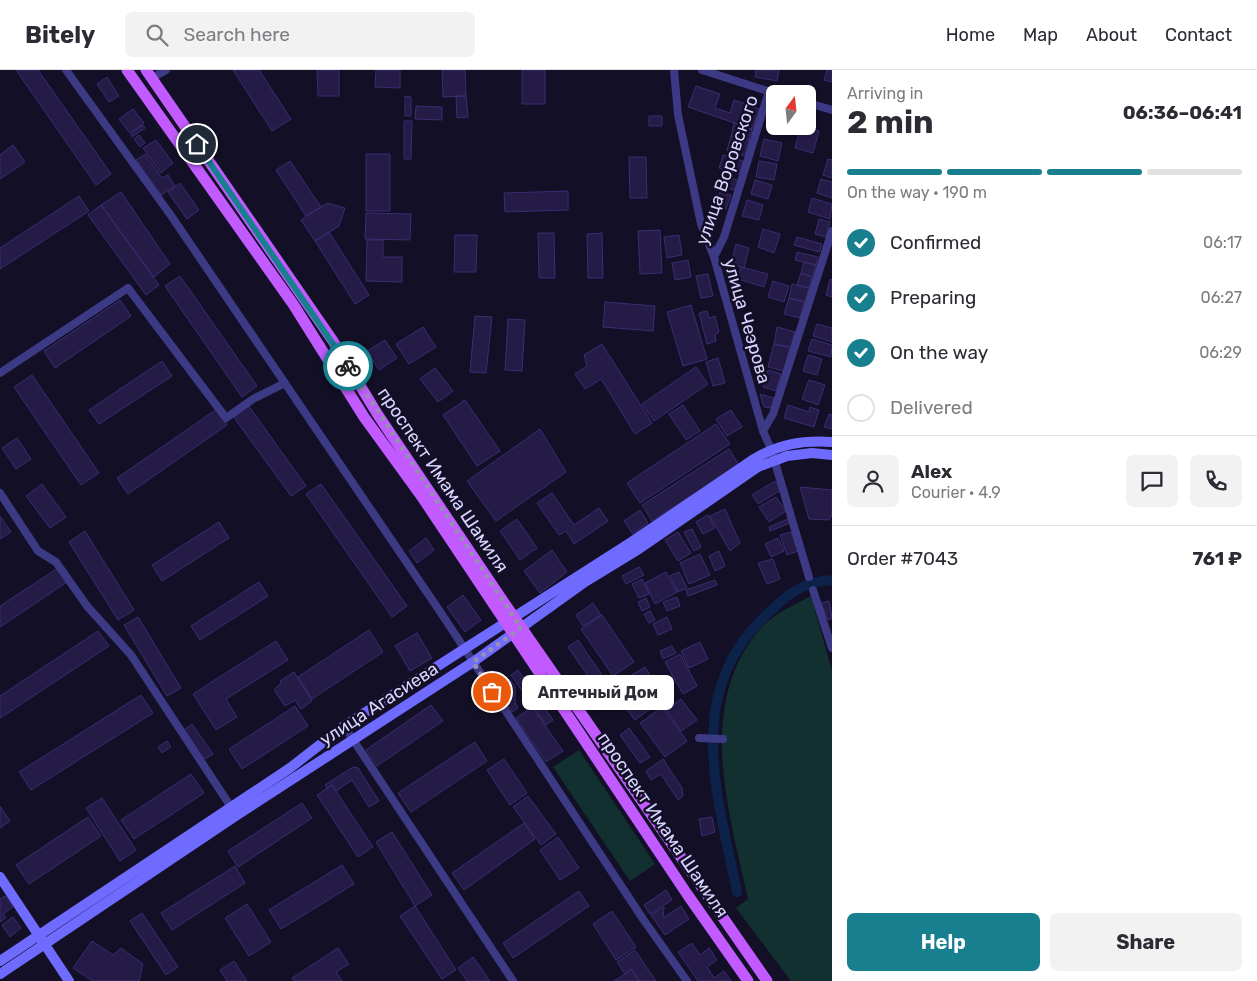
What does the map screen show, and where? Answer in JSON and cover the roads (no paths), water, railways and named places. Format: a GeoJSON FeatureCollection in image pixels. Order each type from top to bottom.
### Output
{"type":"FeatureCollection","features":[{"type":"Feature","properties":{"kind":"main road","name":"проспект Имама Шамиля"},"geometry":{"type":"LineString","coordinates":[[127,70],[293,304],[364,417],[509,619]]}},
{"type":"Feature","properties":{"kind":"main road","name":"проспект Имама Шамиля"},"geometry":{"type":"LineString","coordinates":[[149,74],[332,341],[686,894],[748,981]]}},
{"type":"Feature","properties":{"kind":"main road"},"geometry":{"type":"LineString","coordinates":[[772,454],[798,442],[832,442]]}},
{"type":"Feature","properties":{"kind":"main road","name":"улица Агасиева"},"geometry":{"type":"LineString","coordinates":[[0,974],[234,811],[344,726],[463,648],[772,454]]}},
{"type":"Feature","properties":{"kind":"main road","name":"улица Агасиева"},"geometry":{"type":"LineString","coordinates":[[0,961],[38,934],[234,811],[352,740],[473,662],[585,582],[639,549],[758,467],[772,454]]}},
{"type":"Feature","properties":{"kind":"main road"},"geometry":{"type":"LineString","coordinates":[[772,454],[832,455]]}},
{"type":"Feature","properties":{"kind":"main road","name":"проспект Имама Шамиля"},"geometry":{"type":"LineString","coordinates":[[517,631],[767,981]]}},
{"type":"Feature","properties":{"kind":"main road"},"geometry":{"type":"LineString","coordinates":[[0,877],[69,981]]}},
{"type":"Feature","properties":{"kind":"street"},"geometry":{"type":"LineString","coordinates":[[66,70],[139,168],[473,662],[643,920],[686,981]]}},
{"type":"Feature","properties":{"kind":"street"},"geometry":{"type":"LineString","coordinates":[[149,74],[166,70]]}},
{"type":"Feature","properties":{"kind":"street","name":"улица Чеэрова"},"geometry":{"type":"LineString","coordinates":[[674,70],[678,115],[701,224],[714,257],[763,431],[772,454],[809,577]]}},
{"type":"Feature","properties":{"kind":"street"},"geometry":{"type":"LineString","coordinates":[[702,70],[766,91]]}},
{"type":"Feature","properties":{"kind":"street"},"geometry":{"type":"LineString","coordinates":[[816,105],[832,110]]}},
{"type":"Feature","properties":{"kind":"street","name":"улица Воровского"},"geometry":{"type":"LineString","coordinates":[[714,257],[724,237],[766,114]]}},
{"type":"Feature","properties":{"kind":"street"},"geometry":{"type":"LineString","coordinates":[[763,431],[773,414],[832,231]]}},
{"type":"Feature","properties":{"kind":"street"},"geometry":{"type":"LineString","coordinates":[[0,373],[128,288],[226,418],[253,399],[285,383]]}},
{"type":"Feature","properties":{"kind":"street"},"geometry":{"type":"LineString","coordinates":[[0,493],[38,551],[56,562],[87,606],[131,656],[234,811]]}},
{"type":"Feature","properties":{"kind":"street"},"geometry":{"type":"LineString","coordinates":[[813,590],[831,639]]}},
{"type":"Feature","properties":{"kind":"street"},"geometry":{"type":"LineString","coordinates":[[344,726],[513,981]]}},
{"type":"Feature","properties":{"kind":"street"},"geometry":{"type":"LineString","coordinates":[[699,738],[723,738]]}},
{"type":"Feature","properties":{"kind":"waterway"},"geometry":{"type":"LineString","coordinates":[[737,892],[722,820],[713,748],[715,713],[723,679],[739,647],[764,617],[779,603],[802,587],[821,581],[832,580]]}},
{"type":"Feature","properties":{"kind":"place","name":"Аптечный Дом"},"geometry":{"type":"Point","coordinates":[492,692]}}]}
